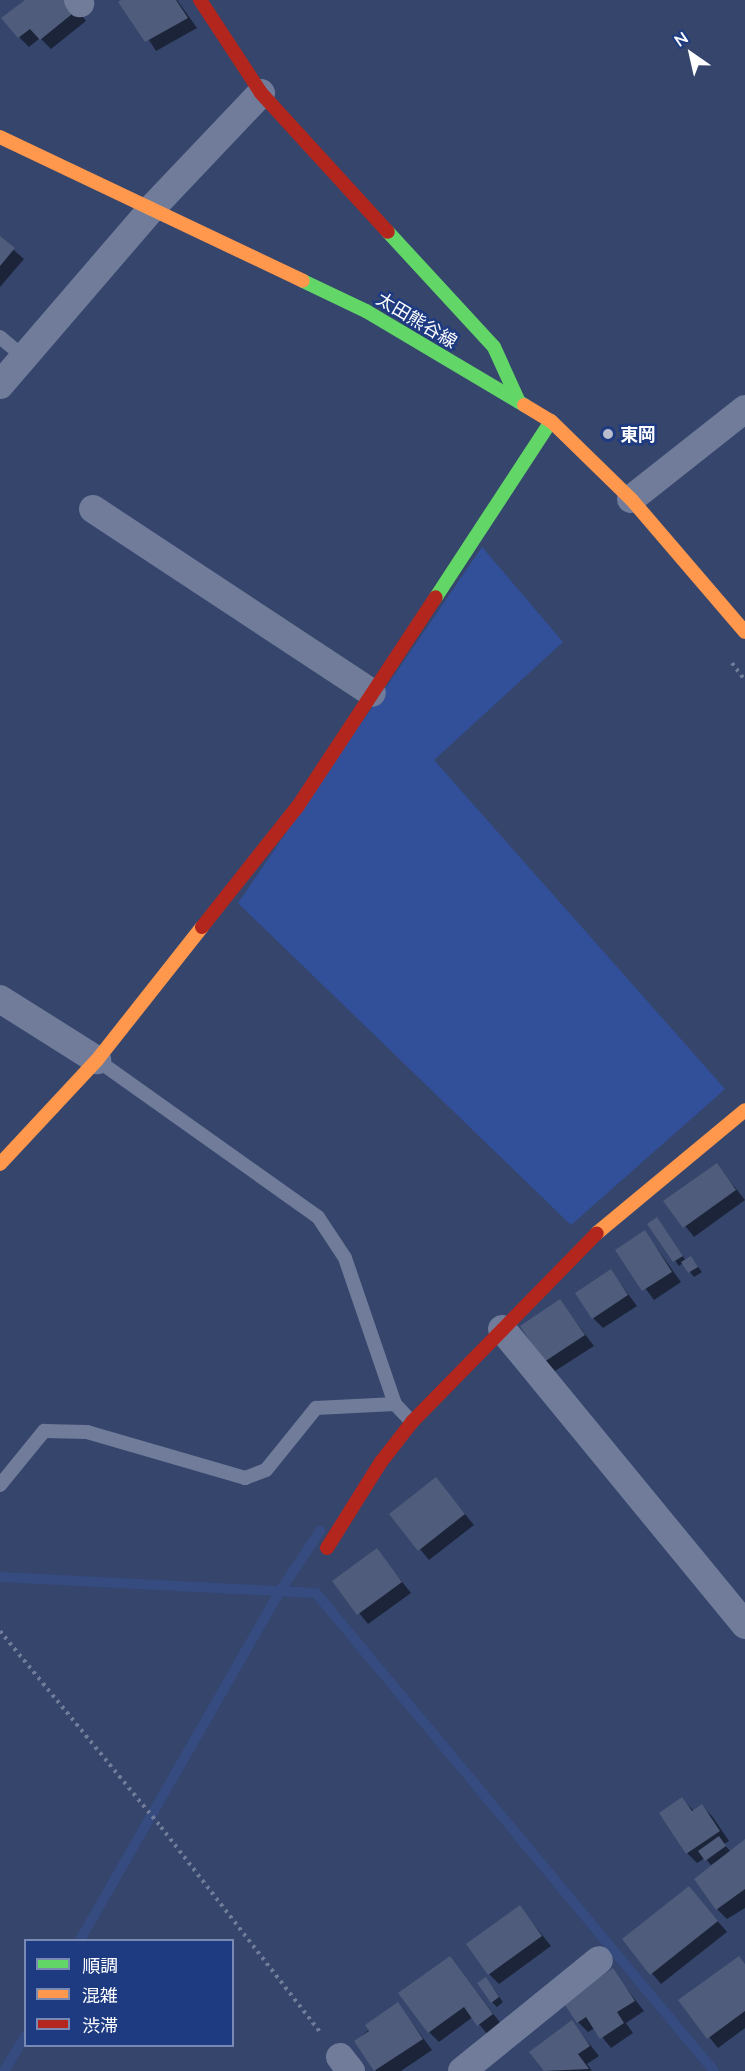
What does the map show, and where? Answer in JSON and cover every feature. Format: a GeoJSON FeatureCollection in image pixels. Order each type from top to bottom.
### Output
{"type":"FeatureCollection","features":[{"type":"Feature","properties":{"kind":"street"},"geometry":{"type":"LineString","coordinates":[[200,0],[261,93],[494,347],[519,402]]}},
{"type":"Feature","properties":{"kind":"street"},"geometry":{"type":"LineString","coordinates":[[0,385],[153,207],[261,93]]}},
{"type":"Feature","properties":{"kind":"street","name":"太田熊谷線"},"geometry":{"type":"LineString","coordinates":[[0,137],[153,207],[366,310],[551,421],[631,499],[745,632]]}},
{"type":"Feature","properties":{"kind":"street"},"geometry":{"type":"LineString","coordinates":[[631,499],[745,409]]}},
{"type":"Feature","properties":{"kind":"street"},"geometry":{"type":"LineString","coordinates":[[0,1164],[97,1060],[298,806],[551,421]]}},
{"type":"Feature","properties":{"kind":"street"},"geometry":{"type":"LineString","coordinates":[[93,510],[372,693]]}},
{"type":"Feature","properties":{"kind":"street"},"geometry":{"type":"LineString","coordinates":[[0,999],[97,1060]]}},
{"type":"Feature","properties":{"kind":"street"},"geometry":{"type":"LineString","coordinates":[[327,1548],[381,1462],[412,1422],[591,1238],[745,1110]]}},
{"type":"Feature","properties":{"kind":"street"},"geometry":{"type":"LineString","coordinates":[[502,1329],[745,1625]]}},
{"type":"Feature","properties":{"kind":"street"},"geometry":{"type":"LineString","coordinates":[[462,2071],[599,1960]]}},
{"type":"Feature","properties":{"kind":"lane"},"geometry":{"type":"LineString","coordinates":[[0,337],[23,356]]}},
{"type":"Feature","properties":{"kind":"lane"},"geometry":{"type":"LineString","coordinates":[[97,1060],[318,1217],[345,1258],[395,1404],[412,1422]]}},
{"type":"Feature","properties":{"kind":"lane"},"geometry":{"type":"LineString","coordinates":[[0,1485],[44,1431],[87,1432],[245,1478],[266,1470],[316,1408],[395,1404]]}},
{"type":"Feature","properties":{"kind":"path"},"geometry":{"type":"LineString","coordinates":[[0,1631],[161,1827],[345,2064]]}},
{"type":"Feature","properties":{"kind":"shaded area"},"geometry":{"type":"Polygon","coordinates":[[[482,547],[563,642],[434,760],[725,1089],[571,1225],[238,903],[482,547]]]}},
{"type":"Feature","properties":{"kind":"building"},"geometry":{"type":"Polygon","coordinates":[[[25,0],[70,0],[77,10],[40,40],[30,29],[18,38],[1,18],[25,0]]]}},
{"type":"Feature","properties":{"kind":"building"},"geometry":{"type":"Polygon","coordinates":[[[121,0],[176,0],[188,18],[145,42],[118,2],[121,0]]]}},
{"type":"Feature","properties":{"kind":"building"},"geometry":{"type":"Polygon","coordinates":[[[0,236],[15,248],[0,266],[0,236]]]}},
{"type":"Feature","properties":{"kind":"building"},"geometry":{"type":"Polygon","coordinates":[[[717,1163],[736,1190],[683,1228],[663,1201],[717,1163]]]}},
{"type":"Feature","properties":{"kind":"building"},"geometry":{"type":"Polygon","coordinates":[[[657,1217],[683,1256],[673,1262],[647,1224],[657,1217]]]}},
{"type":"Feature","properties":{"kind":"building"},"geometry":{"type":"Polygon","coordinates":[[[645,1230],[672,1272],[642,1291],[615,1250],[645,1230]]]}},
{"type":"Feature","properties":{"kind":"building"},"geometry":{"type":"Polygon","coordinates":[[[691,1256],[698,1267],[688,1273],[681,1262],[691,1256]]]}},
{"type":"Feature","properties":{"kind":"building"},"geometry":{"type":"Polygon","coordinates":[[[611,1269],[628,1295],[592,1319],[575,1293],[611,1269]]]}},
{"type":"Feature","properties":{"kind":"building"},"geometry":{"type":"Polygon","coordinates":[[[560,1299],[585,1335],[544,1362],[520,1326],[560,1299]]]}},
{"type":"Feature","properties":{"kind":"building"},"geometry":{"type":"Polygon","coordinates":[[[436,1477],[465,1514],[418,1551],[389,1514],[436,1477]]]}},
{"type":"Feature","properties":{"kind":"building"},"geometry":{"type":"Polygon","coordinates":[[[377,1548],[402,1582],[357,1615],[332,1581],[377,1548]]]}},
{"type":"Feature","properties":{"kind":"building"},"geometry":{"type":"Polygon","coordinates":[[[682,1797],[692,1811],[702,1804],[720,1831],[686,1854],[659,1813],[682,1797]]]}},
{"type":"Feature","properties":{"kind":"building"},"geometry":{"type":"Polygon","coordinates":[[[719,1836],[726,1846],[705,1861],[698,1851],[719,1836]]]}},
{"type":"Feature","properties":{"kind":"building"},"geometry":{"type":"Polygon","coordinates":[[[745,1839],[745,1889],[716,1910],[694,1879],[745,1839]]]}},
{"type":"Feature","properties":{"kind":"building"},"geometry":{"type":"Polygon","coordinates":[[[689,1886],[718,1921],[650,1975],[622,1939],[689,1886]]]}},
{"type":"Feature","properties":{"kind":"building"},"geometry":{"type":"Polygon","coordinates":[[[520,1905],[542,1936],[488,1975],[466,1944],[520,1905]]]}},
{"type":"Feature","properties":{"kind":"building"},"geometry":{"type":"Polygon","coordinates":[[[450,1956],[493,2014],[477,2026],[464,2007],[428,2033],[398,1993],[450,1956]]]}},
{"type":"Feature","properties":{"kind":"building"},"geometry":{"type":"Polygon","coordinates":[[[739,1956],[745,1964],[745,2011],[707,2039],[678,2000],[739,1956]]]}},
{"type":"Feature","properties":{"kind":"building"},"geometry":{"type":"Polygon","coordinates":[[[613,1968],[635,2001],[617,2012],[624,2023],[600,2039],[586,2017],[577,2023],[563,2002],[613,1968]]]}},
{"type":"Feature","properties":{"kind":"building"},"geometry":{"type":"Polygon","coordinates":[[[486,1977],[499,1997],[491,2003],[477,1983],[486,1977]]]}},
{"type":"Feature","properties":{"kind":"building"},"geometry":{"type":"Polygon","coordinates":[[[398,2002],[423,2039],[374,2071],[354,2041],[369,2031],[365,2025],[398,2002]]]}},
{"type":"Feature","properties":{"kind":"building"},"geometry":{"type":"Polygon","coordinates":[[[572,2020],[590,2046],[578,2054],[589,2069],[544,2071],[529,2052],[572,2020]]]}},
{"type":"Feature","properties":{"kind":"waterway"},"geometry":{"type":"LineString","coordinates":[[81,1939],[278,1594],[320,1531]]}},
{"type":"Feature","properties":{"kind":"waterway"},"geometry":{"type":"LineString","coordinates":[[0,1577],[316,1593],[714,2071]]}},
{"type":"Feature","properties":{"kind":"waterway"},"geometry":{"type":"LineString","coordinates":[[4,2071],[24,2038]]}},
{"type":"Feature","properties":{"kind":"traffic: fast"},"geometry":{"type":"LineString","coordinates":[[388,232],[494,347],[519,402]]}},
{"type":"Feature","properties":{"kind":"traffic: fast"},"geometry":{"type":"LineString","coordinates":[[303,281],[366,311],[524,405]]}},
{"type":"Feature","properties":{"kind":"traffic: fast"},"geometry":{"type":"LineString","coordinates":[[436,597],[551,421]]}},
{"type":"Feature","properties":{"kind":"traffic: slow"},"geometry":{"type":"LineString","coordinates":[[0,137],[303,281]]}},
{"type":"Feature","properties":{"kind":"traffic: slow"},"geometry":{"type":"LineString","coordinates":[[524,405],[551,421],[631,499],[745,632]]}},
{"type":"Feature","properties":{"kind":"traffic: slow"},"geometry":{"type":"LineString","coordinates":[[0,1164],[97,1060],[202,927]]}},
{"type":"Feature","properties":{"kind":"traffic: slow"},"geometry":{"type":"LineString","coordinates":[[597,1233],[745,1110]]}},
{"type":"Feature","properties":{"kind":"traffic: jam"},"geometry":{"type":"LineString","coordinates":[[200,0],[261,93],[388,232]]}},
{"type":"Feature","properties":{"kind":"traffic: jam"},"geometry":{"type":"LineString","coordinates":[[202,927],[298,806],[436,597]]}},
{"type":"Feature","properties":{"kind":"traffic: jam"},"geometry":{"type":"LineString","coordinates":[[327,1548],[381,1462],[412,1422],[597,1233]]}},
{"type":"Feature","properties":{"kind":"place","name":"東岡"},"geometry":{"type":"Point","coordinates":[608,434]}}]}
